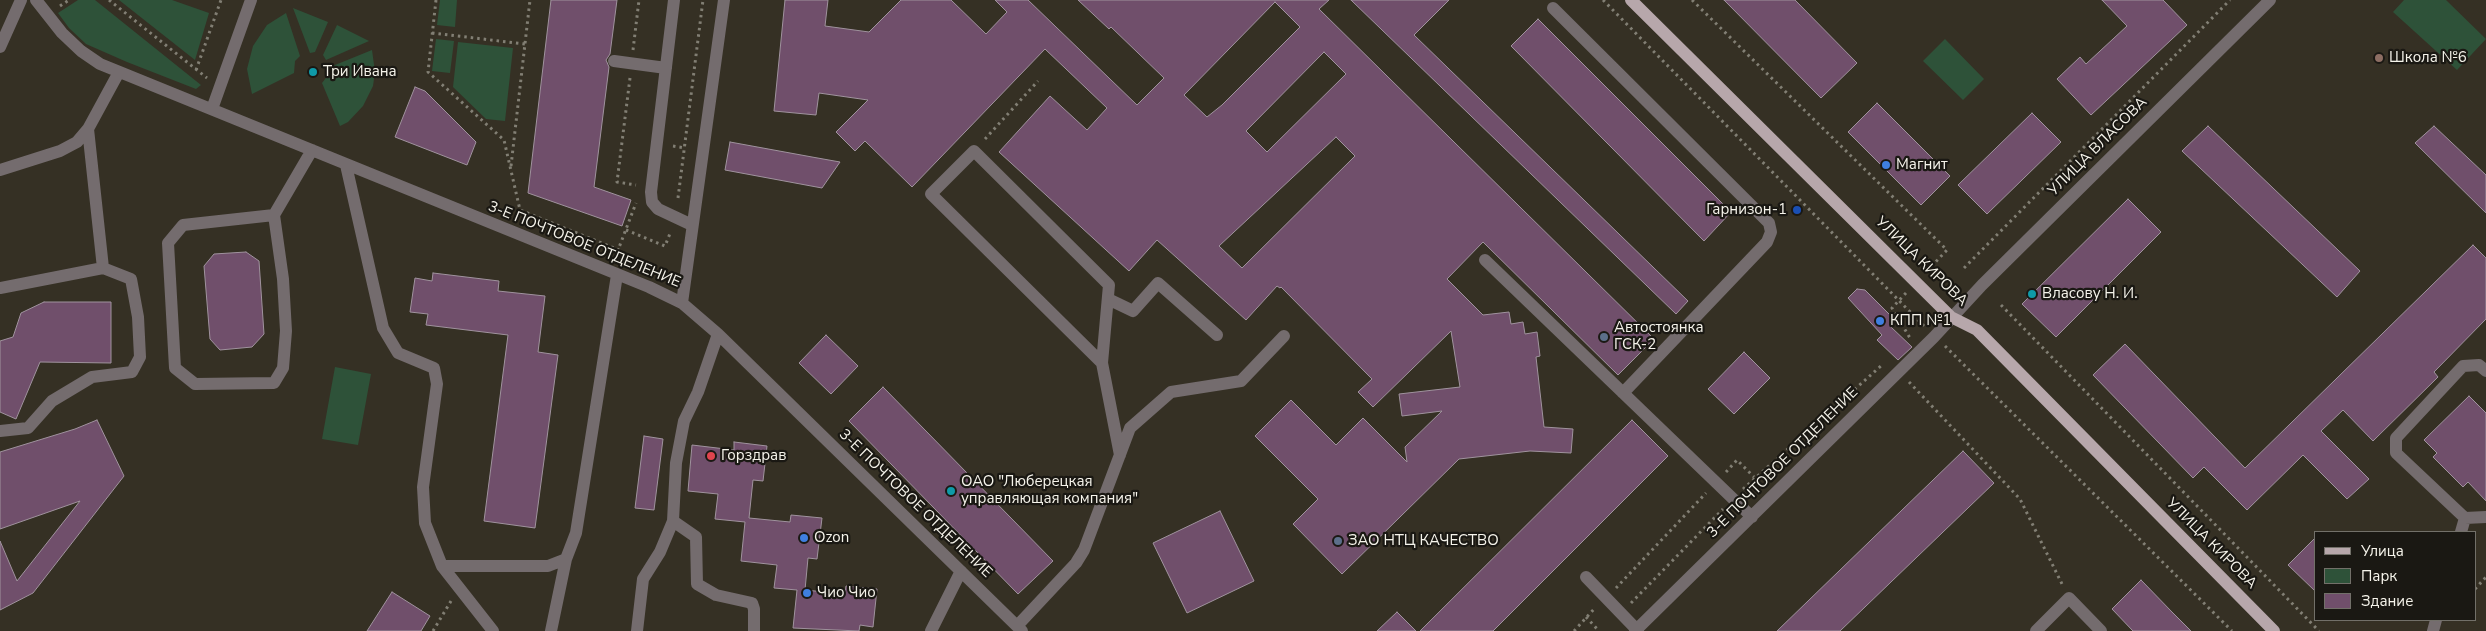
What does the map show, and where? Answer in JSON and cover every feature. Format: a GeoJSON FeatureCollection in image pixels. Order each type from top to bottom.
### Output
{"type":"FeatureCollection","features":[{"type":"Feature","properties":{"kind":"main road","name":"УЛИЦА КИРОВА"},"geometry":{"type":"LineString","coordinates":[[1631,0],[1951,317],[1977,330],[2274,631]]}},
{"type":"Feature","properties":{"kind":"street"},"geometry":{"type":"LineString","coordinates":[[0,48],[21,0]]}},
{"type":"Feature","properties":{"kind":"street","name":"3-Е ПОЧТОВОЕ ОТДЕЛЕНИЕ"},"geometry":{"type":"LineString","coordinates":[[36,0],[62,33],[81,51],[100,64],[613,274],[649,287],[682,303],[718,334],[1020,628]]}},
{"type":"Feature","properties":{"kind":"street"},"geometry":{"type":"LineString","coordinates":[[674,0],[651,192],[652,202],[658,208],[692,225]]}},
{"type":"Feature","properties":{"kind":"street"},"geometry":{"type":"LineString","coordinates":[[682,303],[724,0]]}},
{"type":"Feature","properties":{"kind":"street","name":"УЛИЦА ВЛАСОВА"},"geometry":{"type":"LineString","coordinates":[[1951,317],[2270,0]]}},
{"type":"Feature","properties":{"kind":"street"},"geometry":{"type":"LineString","coordinates":[[212,109],[246,1]]}},
{"type":"Feature","properties":{"kind":"street"},"geometry":{"type":"LineString","coordinates":[[1553,8],[1769,223],[1771,232],[1767,242],[1623,393]]}},
{"type":"Feature","properties":{"kind":"street"},"geometry":{"type":"LineString","coordinates":[[614,61],[666,68]]}},
{"type":"Feature","properties":{"kind":"street"},"geometry":{"type":"LineString","coordinates":[[0,170],[60,151],[77,142],[88,129],[119,72]]}},
{"type":"Feature","properties":{"kind":"street"},"geometry":{"type":"LineString","coordinates":[[88,129],[103,268]]}},
{"type":"Feature","properties":{"kind":"street"},"geometry":{"type":"LineString","coordinates":[[274,215],[183,225],[168,243],[175,368],[194,384],[274,383],[283,368],[286,330],[283,279],[274,215],[312,150]]}},
{"type":"Feature","properties":{"kind":"street"},"geometry":{"type":"LineString","coordinates":[[1102,363],[931,194],[974,151],[1109,284],[1102,363],[1120,455]]}},
{"type":"Feature","properties":{"kind":"street"},"geometry":{"type":"LineString","coordinates":[[346,165],[383,328],[398,353],[434,368],[437,384],[423,487],[425,523],[442,566],[493,631]]}},
{"type":"Feature","properties":{"kind":"street"},"geometry":{"type":"LineString","coordinates":[[1485,260],[1752,516]]}},
{"type":"Feature","properties":{"kind":"street"},"geometry":{"type":"LineString","coordinates":[[0,288],[103,268],[130,279],[138,317],[140,357],[132,372],[92,377],[52,401],[28,428],[0,431]]}},
{"type":"Feature","properties":{"kind":"street"},"geometry":{"type":"LineString","coordinates":[[551,631],[566,559],[576,533],[613,274]]}},
{"type":"Feature","properties":{"kind":"street"},"geometry":{"type":"LineString","coordinates":[[1108,299],[1133,311],[1158,283],[1217,336]]}},
{"type":"Feature","properties":{"kind":"street","name":"3-Е ПОЧТОВОЕ ОТДЕЛЕНИЕ"},"geometry":{"type":"LineString","coordinates":[[1636,631],[1899,372],[1951,317]]}},
{"type":"Feature","properties":{"kind":"street"},"geometry":{"type":"LineString","coordinates":[[637,631],[643,579],[660,552],[673,521],[676,463],[684,421],[698,392],[718,334]]}},
{"type":"Feature","properties":{"kind":"street"},"geometry":{"type":"LineString","coordinates":[[1020,628],[1076,563],[1084,550],[1130,428],[1171,392],[1240,381],[1284,336]]}},
{"type":"Feature","properties":{"kind":"street"},"geometry":{"type":"LineString","coordinates":[[2486,371],[2479,365],[2463,366],[2396,438],[2396,453],[2465,518],[2486,517]]}},
{"type":"Feature","properties":{"kind":"street"},"geometry":{"type":"LineString","coordinates":[[2461,531],[2465,518]]}},
{"type":"Feature","properties":{"kind":"street"},"geometry":{"type":"LineString","coordinates":[[673,521],[696,536],[697,584],[716,595],[752,602],[754,609],[754,631]]}},
{"type":"Feature","properties":{"kind":"street"},"geometry":{"type":"LineString","coordinates":[[442,566],[548,566],[566,559]]}},
{"type":"Feature","properties":{"kind":"street"},"geometry":{"type":"LineString","coordinates":[[931,631],[961,571]]}},
{"type":"Feature","properties":{"kind":"street"},"geometry":{"type":"LineString","coordinates":[[1586,577],[1610,593],[1636,631]]}},
{"type":"Feature","properties":{"kind":"street"},"geometry":{"type":"LineString","coordinates":[[2036,631],[2069,598],[2101,631]]}},
{"type":"Feature","properties":{"kind":"path"},"geometry":{"type":"LineString","coordinates":[[109,0],[219,88]]}},
{"type":"Feature","properties":{"kind":"path"},"geometry":{"type":"LineString","coordinates":[[196,70],[221,0]]}},
{"type":"Feature","properties":{"kind":"path"},"geometry":{"type":"LineString","coordinates":[[436,0],[428,72],[504,140],[520,210],[619,250]]}},
{"type":"Feature","properties":{"kind":"path"},"geometry":{"type":"LineString","coordinates":[[511,170],[530,0]]}},
{"type":"Feature","properties":{"kind":"path"},"geometry":{"type":"LineString","coordinates":[[613,274],[619,250],[636,203],[638,185],[617,182],[639,0]]}},
{"type":"Feature","properties":{"kind":"path"},"geometry":{"type":"LineString","coordinates":[[626,230],[665,246],[676,218],[704,0]]}},
{"type":"Feature","properties":{"kind":"path"},"geometry":{"type":"LineString","coordinates":[[1603,0],[1898,302],[2232,631]]}},
{"type":"Feature","properties":{"kind":"path"},"geometry":{"type":"LineString","coordinates":[[1692,0],[1947,250],[1892,308],[1910,340]]}},
{"type":"Feature","properties":{"kind":"path"},"geometry":{"type":"LineString","coordinates":[[1964,268],[2230,0]]}},
{"type":"Feature","properties":{"kind":"path"},"geometry":{"type":"LineString","coordinates":[[432,34],[525,44]]}},
{"type":"Feature","properties":{"kind":"path"},"geometry":{"type":"LineString","coordinates":[[974,151],[1038,82]]}},
{"type":"Feature","properties":{"kind":"path"},"geometry":{"type":"LineString","coordinates":[[2001,306],[2319,631]]}},
{"type":"Feature","properties":{"kind":"path"},"geometry":{"type":"LineString","coordinates":[[1624,600],[1629,606],[1754,477],[1880,365],[1894,366],[2020,499],[2069,598]]}},
{"type":"Feature","properties":{"kind":"path"},"geometry":{"type":"LineString","coordinates":[[1574,631],[1737,460],[1754,477]]}},
{"type":"Feature","properties":{"kind":"path"},"geometry":{"type":"LineString","coordinates":[[2476,588],[2486,578]]}},
{"type":"Feature","properties":{"kind":"path"},"geometry":{"type":"LineString","coordinates":[[433,631],[459,588]]}},
{"type":"Feature","properties":{"kind":"path"},"geometry":{"type":"LineString","coordinates":[[1610,593],[1619,595]]}},
{"type":"Feature","properties":{"kind":"path"},"geometry":{"type":"LineString","coordinates":[[1586,618],[1599,631]]}},
{"type":"Feature","properties":{"kind":"green space"},"geometry":{"type":"Polygon","coordinates":[[[78,0],[95,0],[201,85],[196,89],[86,44],[69,28],[58,13],[78,0]]]}},
{"type":"Feature","properties":{"kind":"green space"},"geometry":{"type":"Polygon","coordinates":[[[119,0],[172,0],[209,13],[195,60],[119,0]]]}},
{"type":"Feature","properties":{"kind":"green space"},"geometry":{"type":"Polygon","coordinates":[[[440,0],[457,0],[455,27],[437,25],[440,0]]]}},
{"type":"Feature","properties":{"kind":"green space"},"geometry":{"type":"Polygon","coordinates":[[[2404,0],[2446,0],[2486,39],[2457,70],[2393,12],[2404,0]]]}},
{"type":"Feature","properties":{"kind":"green space"},"geometry":{"type":"Polygon","coordinates":[[[293,8],[328,22],[315,52],[310,53],[293,8]]]}},
{"type":"Feature","properties":{"kind":"green space"},"geometry":{"type":"Polygon","coordinates":[[[286,13],[300,56],[295,61],[294,73],[252,94],[247,69],[253,46],[267,25],[286,13]]]}},
{"type":"Feature","properties":{"kind":"green space"},"geometry":{"type":"Polygon","coordinates":[[[337,25],[369,41],[326,60],[323,55],[337,25]]]}},
{"type":"Feature","properties":{"kind":"green space"},"geometry":{"type":"Polygon","coordinates":[[[436,39],[454,41],[450,73],[432,71],[436,39]]]}},
{"type":"Feature","properties":{"kind":"green space"},"geometry":{"type":"Polygon","coordinates":[[[1945,39],[1984,79],[1963,100],[1923,61],[1945,39]]]}},
{"type":"Feature","properties":{"kind":"green space"},"geometry":{"type":"Polygon","coordinates":[[[458,42],[513,48],[505,121],[486,119],[453,87],[458,42]]]}},
{"type":"Feature","properties":{"kind":"green space"},"geometry":{"type":"Polygon","coordinates":[[[372,50],[375,72],[373,86],[363,106],[348,122],[340,126],[322,83],[329,74],[330,67],[372,50]]]}},
{"type":"Feature","properties":{"kind":"green space"},"geometry":{"type":"Polygon","coordinates":[[[335,367],[371,374],[358,445],[322,439],[335,367]]]}},
{"type":"Feature","properties":{"kind":"building"},"geometry":{"type":"Polygon","coordinates":[[[551,0],[617,0],[610,54],[606,60],[609,67],[594,187],[631,200],[622,226],[528,193],[551,0]]]}},
{"type":"Feature","properties":{"kind":"building"},"geometry":{"type":"Polygon","coordinates":[[[785,0],[828,0],[825,26],[869,32],[901,0],[951,0],[986,34],[1007,12],[995,0],[1028,0],[1137,105],[1164,78],[1111,27],[1109,29],[1078,0],[1329,0],[1319,9],[1654,339],[1618,375],[1483,242],[1447,279],[1483,315],[1509,312],[1511,324],[1523,322],[1525,334],[1537,332],[1540,356],[1536,357],[1544,427],[1573,429],[1571,453],[1530,451],[1459,459],[1342,574],[1293,524],[1318,499],[1255,436],[1291,400],[1336,445],[1363,418],[1407,462],[1405,447],[1442,411],[1402,416],[1399,394],[1460,387],[1451,331],[1373,407],[1358,392],[1372,379],[1281,287],[1277,286],[1246,320],[1157,240],[1129,271],[999,152],[1050,96],[1087,130],[1107,108],[1045,49],[912,187],[865,141],[855,151],[836,132],[868,100],[819,93],[816,115],[774,111],[785,0]],[[1275,2],[1184,95],[1207,117],[1222,105],[1300,27],[1275,2]],[[1324,52],[1246,131],[1267,152],[1346,74],[1324,52]],[[1336,137],[1219,246],[1242,268],[1355,156],[1336,137]]]}},
{"type":"Feature","properties":{"kind":"building"},"geometry":{"type":"Polygon","coordinates":[[[1351,0],[1449,0],[1414,35],[1688,301],[1676,314],[1351,0]]]}},
{"type":"Feature","properties":{"kind":"building"},"geometry":{"type":"Polygon","coordinates":[[[1724,0],[1795,0],[1857,63],[1821,98],[1724,0]]]}},
{"type":"Feature","properties":{"kind":"building"},"geometry":{"type":"Polygon","coordinates":[[[2102,0],[2163,0],[2187,25],[2091,115],[2057,79],[2080,57],[2086,64],[2127,26],[2102,0]]]}},
{"type":"Feature","properties":{"kind":"building"},"geometry":{"type":"Polygon","coordinates":[[[1538,19],[1731,212],[1704,241],[1511,46],[1538,19]]]}},
{"type":"Feature","properties":{"kind":"building"},"geometry":{"type":"Polygon","coordinates":[[[415,87],[425,91],[476,142],[467,165],[395,137],[415,87]]]}},
{"type":"Feature","properties":{"kind":"building"},"geometry":{"type":"Polygon","coordinates":[[[1877,103],[1950,176],[1921,205],[1848,132],[1877,103]]]}},
{"type":"Feature","properties":{"kind":"building"},"geometry":{"type":"Polygon","coordinates":[[[2032,113],[2061,142],[1987,214],[1958,185],[2032,113]]]}},
{"type":"Feature","properties":{"kind":"building"},"geometry":{"type":"Polygon","coordinates":[[[2208,126],[2360,271],[2337,297],[2182,151],[2208,126]]]}},
{"type":"Feature","properties":{"kind":"building"},"geometry":{"type":"Polygon","coordinates":[[[2434,126],[2486,175],[2486,213],[2415,143],[2434,126]]]}},
{"type":"Feature","properties":{"kind":"building"},"geometry":{"type":"Polygon","coordinates":[[[730,142],[840,162],[822,188],[725,170],[730,142]]]}},
{"type":"Feature","properties":{"kind":"building"},"geometry":{"type":"Polygon","coordinates":[[[2128,199],[2161,232],[2056,337],[2022,304],[2128,199]]]}},
{"type":"Feature","properties":{"kind":"building"},"geometry":{"type":"Polygon","coordinates":[[[2473,245],[2486,258],[2486,319],[2434,372],[2438,377],[2373,441],[2343,410],[2321,431],[2369,479],[2347,499],[2303,455],[2247,510],[2204,467],[2193,478],[2093,375],[2125,344],[2245,468],[2473,245]]]}},
{"type":"Feature","properties":{"kind":"building"},"geometry":{"type":"Polygon","coordinates":[[[246,252],[259,261],[264,334],[252,347],[220,350],[210,339],[204,266],[214,254],[246,252]]]}},
{"type":"Feature","properties":{"kind":"building"},"geometry":{"type":"Polygon","coordinates":[[[433,273],[499,281],[498,291],[545,296],[538,352],[558,355],[535,528],[484,521],[508,335],[426,325],[428,314],[410,312],[415,278],[432,281],[433,273]]]}},
{"type":"Feature","properties":{"kind":"building","name":"КПП №1"},"geometry":{"type":"Polygon","coordinates":[[[1857,289],[1865,290],[1890,315],[1891,327],[1912,347],[1898,360],[1877,340],[1882,335],[1848,298],[1857,289]]]}},
{"type":"Feature","properties":{"kind":"building"},"geometry":{"type":"Polygon","coordinates":[[[44,302],[111,302],[111,363],[40,362],[16,419],[0,412],[0,341],[13,337],[21,313],[44,302]]]}},
{"type":"Feature","properties":{"kind":"building"},"geometry":{"type":"Polygon","coordinates":[[[826,335],[858,366],[831,394],[799,363],[826,335]]]}},
{"type":"Feature","properties":{"kind":"building"},"geometry":{"type":"Polygon","coordinates":[[[1744,352],[1770,378],[1734,414],[1708,389],[1744,352]]]}},
{"type":"Feature","properties":{"kind":"building","name":"ОАО \"Люберецкая управляющая компания\""},"geometry":{"type":"Polygon","coordinates":[[[883,387],[1053,561],[1018,594],[849,421],[883,387]]]}},
{"type":"Feature","properties":{"kind":"building"},"geometry":{"type":"Polygon","coordinates":[[[2469,396],[2486,413],[2486,501],[2468,482],[2463,487],[2433,457],[2437,453],[2424,440],[2469,396]]]}},
{"type":"Feature","properties":{"kind":"building"},"geometry":{"type":"Polygon","coordinates":[[[97,420],[124,476],[33,593],[0,610],[0,541],[17,581],[80,501],[0,529],[0,452],[75,429],[97,420]]]}},
{"type":"Feature","properties":{"kind":"building"},"geometry":{"type":"Polygon","coordinates":[[[1632,420],[1668,456],[1493,631],[1420,631],[1632,420]]]}},
{"type":"Feature","properties":{"kind":"building"},"geometry":{"type":"Polygon","coordinates":[[[644,436],[663,439],[654,510],[635,508],[644,436]]]}},
{"type":"Feature","properties":{"kind":"building"},"geometry":{"type":"Polygon","coordinates":[[[734,442],[767,446],[763,481],[753,480],[749,518],[790,522],[791,515],[822,518],[817,559],[808,558],[805,590],[845,594],[846,586],[877,589],[873,627],[860,625],[859,631],[793,628],[797,590],[774,588],[777,565],[741,561],[745,522],[715,519],[718,494],[688,491],[692,445],[734,450],[734,442]]]}},
{"type":"Feature","properties":{"kind":"building"},"geometry":{"type":"Polygon","coordinates":[[[1963,451],[1994,483],[1840,631],[1777,631],[1963,451]]]}},
{"type":"Feature","properties":{"kind":"building"},"geometry":{"type":"Polygon","coordinates":[[[1220,511],[1254,581],[1187,613],[1153,543],[1220,511]]]}},
{"type":"Feature","properties":{"kind":"building"},"geometry":{"type":"Polygon","coordinates":[[[2314,539],[2314,590],[2288,565],[2314,539]]]}},
{"type":"Feature","properties":{"kind":"building"},"geometry":{"type":"Polygon","coordinates":[[[2141,580],[2191,631],[2133,631],[2112,609],[2141,580]]]}},
{"type":"Feature","properties":{"kind":"building"},"geometry":{"type":"Polygon","coordinates":[[[392,592],[430,616],[421,631],[367,631],[392,592]]]}},
{"type":"Feature","properties":{"kind":"building"},"geometry":{"type":"Polygon","coordinates":[[[1397,612],[1416,631],[1377,631],[1397,612]]]}},
{"type":"Feature","properties":{"kind":"place","name":"Школа №6"},"geometry":{"type":"Point","coordinates":[2379,58]}},
{"type":"Feature","properties":{"kind":"place","name":"Три Ивана"},"geometry":{"type":"Point","coordinates":[313,72]}},
{"type":"Feature","properties":{"kind":"place","name":"Магнит"},"geometry":{"type":"Point","coordinates":[1886,165]}},
{"type":"Feature","properties":{"kind":"place","name":"Гарнизон-1"},"geometry":{"type":"Point","coordinates":[1797,210]}},
{"type":"Feature","properties":{"kind":"place","name":"Власову Н. И."},"geometry":{"type":"Point","coordinates":[2032,294]}},
{"type":"Feature","properties":{"kind":"place","name":"КПП №1"},"geometry":{"type":"Point","coordinates":[1880,321]}},
{"type":"Feature","properties":{"kind":"place","name":"Автостоянка ГСК-2"},"geometry":{"type":"Point","coordinates":[1604,337]}},
{"type":"Feature","properties":{"kind":"place","name":"Горздрав"},"geometry":{"type":"Point","coordinates":[711,456]}},
{"type":"Feature","properties":{"kind":"place","name":"ОАО \"Люберецкая управляющая компания\""},"geometry":{"type":"Point","coordinates":[951,491]}},
{"type":"Feature","properties":{"kind":"place","name":"Ozon"},"geometry":{"type":"Point","coordinates":[804,538]}},
{"type":"Feature","properties":{"kind":"place","name":"ЗАО НТЦ КАЧЕСТВО"},"geometry":{"type":"Point","coordinates":[1338,541]}},
{"type":"Feature","properties":{"kind":"place","name":"Чио Чио"},"geometry":{"type":"Point","coordinates":[807,593]}}]}
